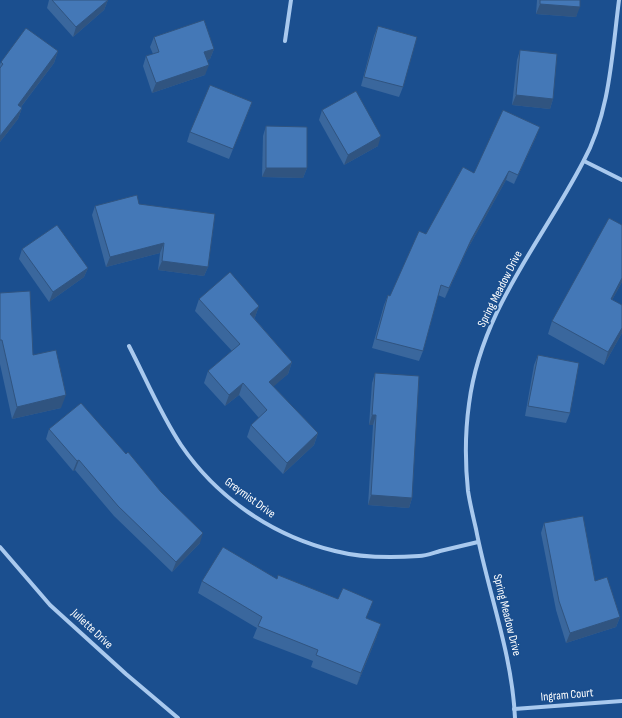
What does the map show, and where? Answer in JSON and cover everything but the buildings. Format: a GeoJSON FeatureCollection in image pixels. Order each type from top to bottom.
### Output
{"type":"FeatureCollection","features":[{"type":"Feature","properties":{"kind":"street"},"geometry":{"type":"LineString","coordinates":[[285,41],[290,0]]}},
{"type":"Feature","properties":{"kind":"street","name":"Spring Meadow Drive"},"geometry":{"type":"LineString","coordinates":[[515,718],[508,662],[478,542],[468,493],[466,445],[469,403],[478,362],[491,324],[510,285],[584,161],[598,127],[609,83],[619,0]]}},
{"type":"Feature","properties":{"kind":"street"},"geometry":{"type":"LineString","coordinates":[[584,161],[622,180]]}},
{"type":"Feature","properties":{"kind":"street","name":"Greymist Drive"},"geometry":{"type":"LineString","coordinates":[[129,346],[159,406],[181,445],[202,472],[227,497],[259,520],[293,538],[335,552],[377,557],[421,556],[478,542]]}},
{"type":"Feature","properties":{"kind":"street","name":"Juliette Drive"},"geometry":{"type":"LineString","coordinates":[[0,547],[50,605],[126,674],[178,718]]}},
{"type":"Feature","properties":{"kind":"street","name":"Ingram Court"},"geometry":{"type":"LineString","coordinates":[[514,709],[622,701]]}}]}
